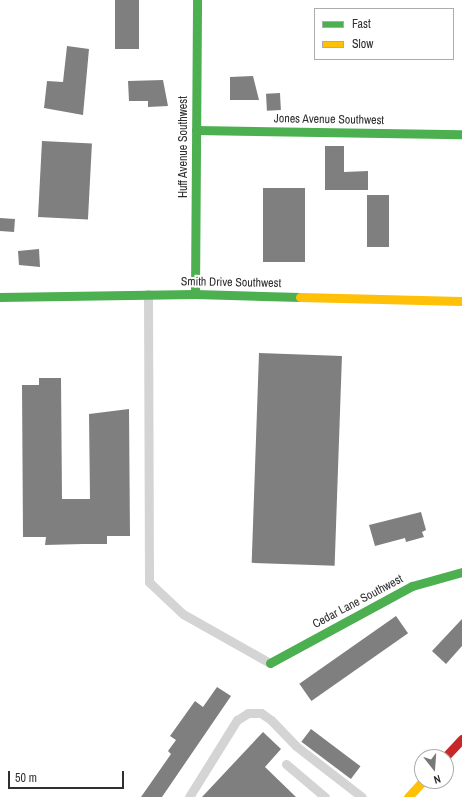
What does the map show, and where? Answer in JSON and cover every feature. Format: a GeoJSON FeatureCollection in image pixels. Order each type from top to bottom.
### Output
{"type":"FeatureCollection","features":[{"type":"Feature","properties":{"kind":"street","name":"Huff Avenue Southwest"},"geometry":{"type":"LineString","coordinates":[[195,294],[198,0]]}},
{"type":"Feature","properties":{"kind":"street","name":"Jones Avenue Southwest"},"geometry":{"type":"LineString","coordinates":[[196,130],[462,134]]}},
{"type":"Feature","properties":{"kind":"street","name":"Smith Drive Southwest"},"geometry":{"type":"LineString","coordinates":[[0,297],[195,294],[462,300]]}},
{"type":"Feature","properties":{"kind":"street","name":"Cedar Lane Southwest"},"geometry":{"type":"LineString","coordinates":[[270,663],[412,586],[462,572]]}},
{"type":"Feature","properties":{"kind":"street"},"geometry":{"type":"LineString","coordinates":[[453,749],[462,739]]}},
{"type":"Feature","properties":{"kind":"street"},"geometry":{"type":"LineString","coordinates":[[408,797],[416,789]]}},
{"type":"Feature","properties":{"kind":"lane"},"geometry":{"type":"LineString","coordinates":[[148,294],[149,582],[183,614],[270,663]]}},
{"type":"Feature","properties":{"kind":"lane"},"geometry":{"type":"LineString","coordinates":[[189,797],[237,720],[248,713],[262,713],[272,720],[296,746],[362,797]]}},
{"type":"Feature","properties":{"kind":"lane"},"geometry":{"type":"LineString","coordinates":[[286,764],[325,797]]}},
{"type":"Feature","properties":{"kind":"building"},"geometry":{"type":"Polygon","coordinates":[[[115,0],[139,0],[139,49],[115,49],[115,0]]]}},
{"type":"Feature","properties":{"kind":"building"},"geometry":{"type":"Polygon","coordinates":[[[67,46],[89,49],[83,115],[44,108],[47,81],[63,82],[67,46]]]}},
{"type":"Feature","properties":{"kind":"building"},"geometry":{"type":"Polygon","coordinates":[[[253,76],[259,100],[230,100],[230,77],[253,76]]]}},
{"type":"Feature","properties":{"kind":"building"},"geometry":{"type":"Polygon","coordinates":[[[163,80],[168,106],[148,107],[148,101],[129,101],[128,81],[163,80]]]}},
{"type":"Feature","properties":{"kind":"building"},"geometry":{"type":"Polygon","coordinates":[[[280,93],[281,110],[267,111],[266,94],[280,93]]]}},
{"type":"Feature","properties":{"kind":"building"},"geometry":{"type":"Polygon","coordinates":[[[42,141],[92,144],[88,220],[38,217],[42,141]]]}},
{"type":"Feature","properties":{"kind":"building"},"geometry":{"type":"Polygon","coordinates":[[[325,146],[344,146],[344,172],[368,171],[368,190],[325,190],[325,146]]]}},
{"type":"Feature","properties":{"kind":"building"},"geometry":{"type":"Polygon","coordinates":[[[263,188],[305,188],[305,262],[263,262],[263,188]]]}},
{"type":"Feature","properties":{"kind":"building"},"geometry":{"type":"Polygon","coordinates":[[[367,195],[389,195],[389,247],[367,247],[367,195]]]}},
{"type":"Feature","properties":{"kind":"building"},"geometry":{"type":"Polygon","coordinates":[[[0,218],[15,219],[14,232],[0,231],[0,218]]]}},
{"type":"Feature","properties":{"kind":"building"},"geometry":{"type":"Polygon","coordinates":[[[39,249],[40,267],[19,265],[18,251],[39,249]]]}},
{"type":"Feature","properties":{"kind":"building"},"geometry":{"type":"Polygon","coordinates":[[[259,353],[342,356],[335,566],[252,563],[259,353]]]}},
{"type":"Feature","properties":{"kind":"building"},"geometry":{"type":"Polygon","coordinates":[[[39,378],[61,378],[62,499],[90,499],[89,414],[129,409],[130,536],[107,536],[107,544],[45,545],[46,537],[23,537],[22,385],[39,385],[39,378]]]}},
{"type":"Feature","properties":{"kind":"building"},"geometry":{"type":"Polygon","coordinates":[[[421,512],[426,530],[422,532],[424,537],[406,542],[405,538],[375,546],[369,525],[421,512]]]}},
{"type":"Feature","properties":{"kind":"building"},"geometry":{"type":"Polygon","coordinates":[[[396,616],[408,633],[311,701],[299,684],[396,616]]]}},
{"type":"Feature","properties":{"kind":"building"},"geometry":{"type":"Polygon","coordinates":[[[462,619],[462,646],[446,664],[432,651],[462,619]]]}},
{"type":"Feature","properties":{"kind":"building"},"geometry":{"type":"Polygon","coordinates":[[[217,687],[231,696],[162,797],[141,797],[171,754],[168,751],[176,740],[170,736],[195,701],[203,707],[217,687]]]}},
{"type":"Feature","properties":{"kind":"building"},"geometry":{"type":"Polygon","coordinates":[[[311,729],[361,766],[351,779],[301,742],[311,729]]]}},
{"type":"Feature","properties":{"kind":"building"},"geometry":{"type":"Polygon","coordinates":[[[263,732],[281,749],[265,767],[296,797],[202,797],[263,732]]]}},
{"type":"Feature","properties":{"kind":"traffic: fast"},"geometry":{"type":"LineString","coordinates":[[195,294],[197,0]]}},
{"type":"Feature","properties":{"kind":"traffic: fast"},"geometry":{"type":"LineString","coordinates":[[196,130],[462,134]]}},
{"type":"Feature","properties":{"kind":"traffic: fast"},"geometry":{"type":"LineString","coordinates":[[0,297],[195,294],[300,297]]}},
{"type":"Feature","properties":{"kind":"traffic: fast"},"geometry":{"type":"LineString","coordinates":[[270,663],[412,586],[462,572]]}},
{"type":"Feature","properties":{"kind":"traffic: slow"},"geometry":{"type":"LineString","coordinates":[[300,297],[462,301]]}},
{"type":"Feature","properties":{"kind":"traffic: slow"},"geometry":{"type":"LineString","coordinates":[[408,797],[416,789]]}},
{"type":"Feature","properties":{"kind":"traffic: jam"},"geometry":{"type":"LineString","coordinates":[[453,749],[462,739]]}}]}
